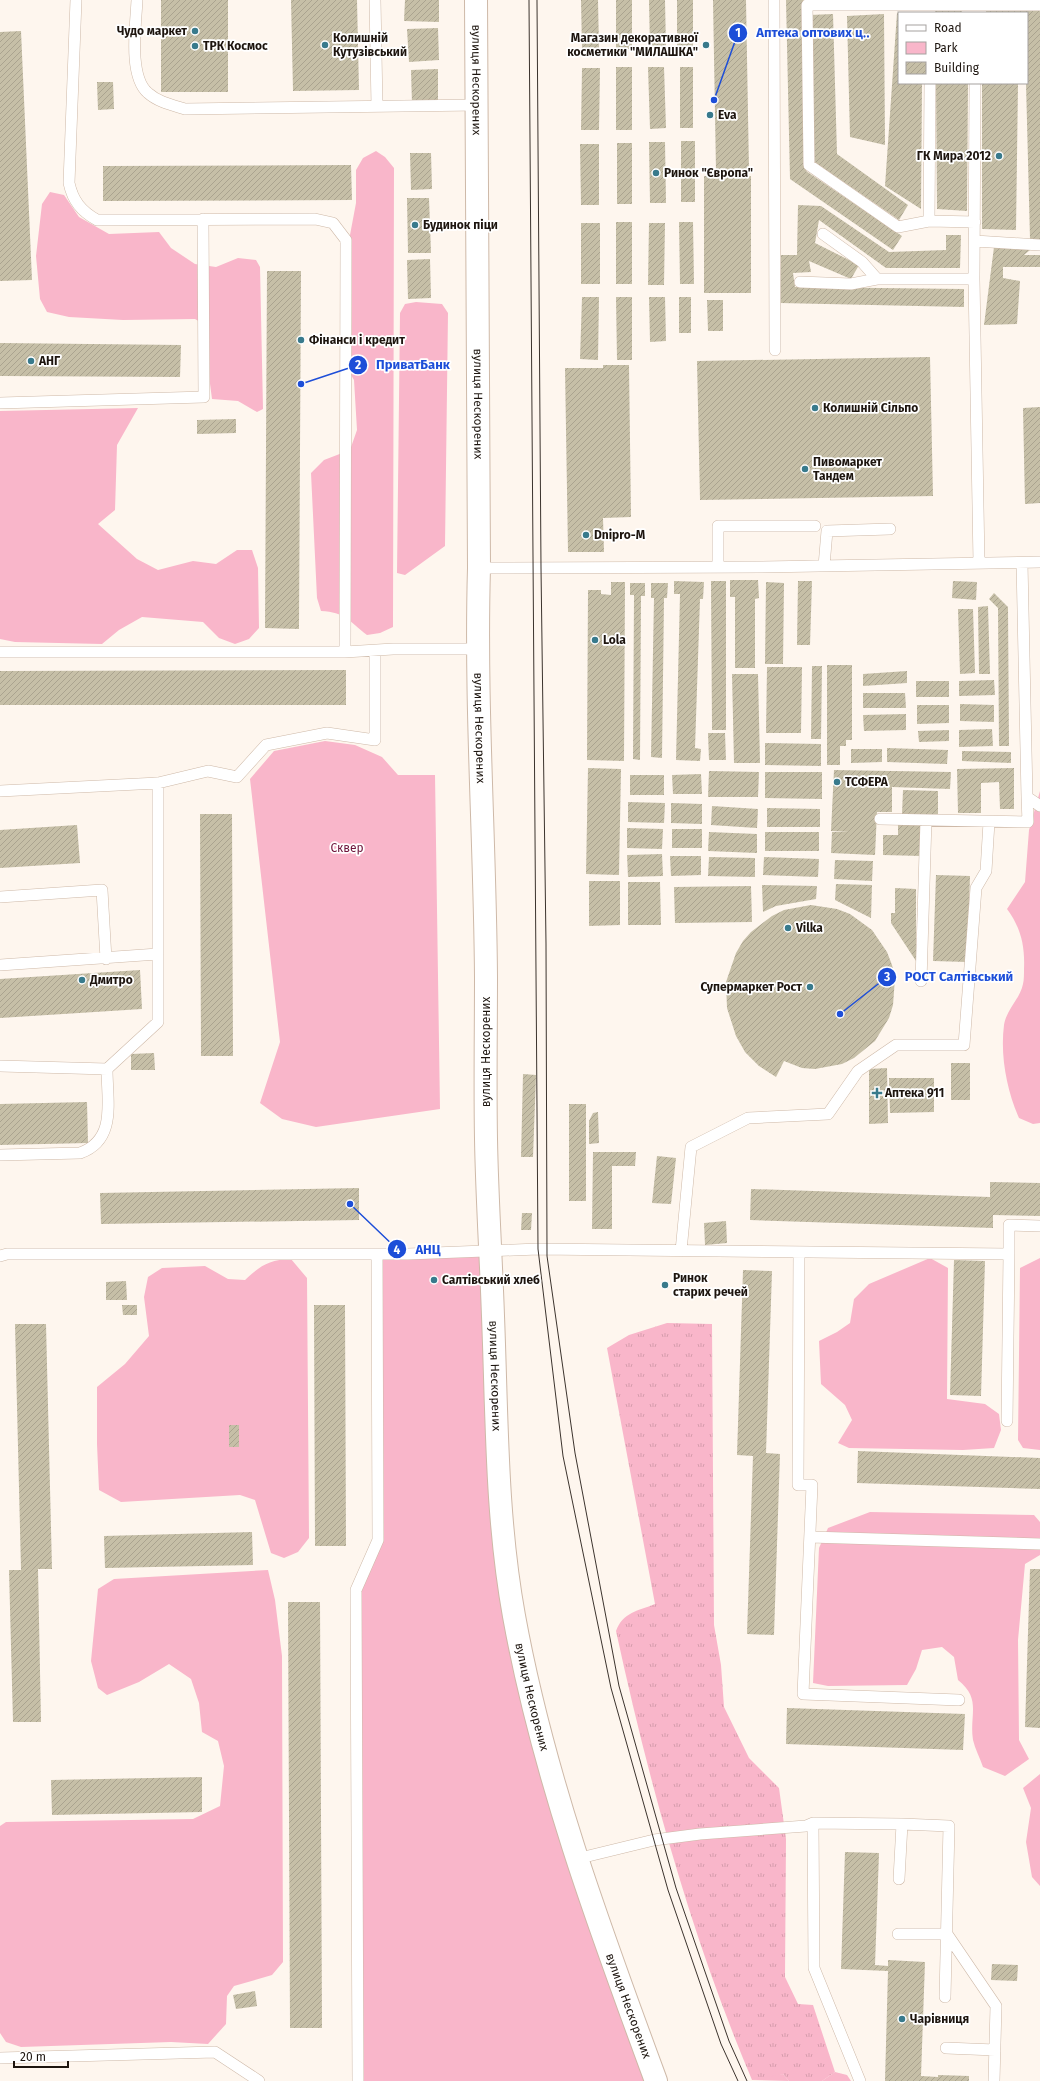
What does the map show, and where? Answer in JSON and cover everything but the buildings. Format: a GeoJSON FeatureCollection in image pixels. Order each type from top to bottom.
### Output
{"type":"FeatureCollection","features":[{"type":"Feature","properties":{"kind":"main road","name":"вулиця Нескорених"},"geometry":{"type":"LineString","coordinates":[[476,0],[479,568],[477,649],[486,943],[486,1138],[501,1531],[525,1671],[552,1778],[576,1859],[656,2081]]}},
{"type":"Feature","properties":{"kind":"lane"},"geometry":{"type":"LineString","coordinates":[[76,0],[69,183],[72,195],[86,214],[97,220],[314,219],[333,223],[346,240],[345,652]]}},
{"type":"Feature","properties":{"kind":"lane"},"geometry":{"type":"LineString","coordinates":[[137,0],[135,64],[140,83],[148,93],[162,102],[185,109],[477,105]]}},
{"type":"Feature","properties":{"kind":"lane"},"geometry":{"type":"LineString","coordinates":[[375,0],[377,106]]}},
{"type":"Feature","properties":{"kind":"lane"},"geometry":{"type":"LineString","coordinates":[[774,0],[775,350]]}},
{"type":"Feature","properties":{"kind":"lane"},"geometry":{"type":"LineString","coordinates":[[975,222],[929,221],[898,227],[810,165],[806,5],[975,9],[1040,5]]}},
{"type":"Feature","properties":{"kind":"lane"},"geometry":{"type":"LineString","coordinates":[[929,221],[930,84]]}},
{"type":"Feature","properties":{"kind":"lane"},"geometry":{"type":"LineString","coordinates":[[975,84],[974,279],[979,563]]}},
{"type":"Feature","properties":{"kind":"lane"},"geometry":{"type":"LineString","coordinates":[[0,403],[204,397],[203,219]]}},
{"type":"Feature","properties":{"kind":"lane"},"geometry":{"type":"LineString","coordinates":[[823,234],[862,262],[877,279]]}},
{"type":"Feature","properties":{"kind":"lane"},"geometry":{"type":"LineString","coordinates":[[975,241],[1040,245]]}},
{"type":"Feature","properties":{"kind":"lane"},"geometry":{"type":"LineString","coordinates":[[800,282],[852,284],[877,279],[974,279]]}},
{"type":"Feature","properties":{"kind":"lane"},"geometry":{"type":"LineString","coordinates":[[718,567],[718,526],[815,526]]}},
{"type":"Feature","properties":{"kind":"lane"},"geometry":{"type":"LineString","coordinates":[[824,566],[827,531],[890,530]]}},
{"type":"Feature","properties":{"kind":"lane"},"geometry":{"type":"LineString","coordinates":[[479,568],[824,566],[1040,562]]}},
{"type":"Feature","properties":{"kind":"lane"},"geometry":{"type":"LineString","coordinates":[[880,819],[1028,822],[1022,563]]}},
{"type":"Feature","properties":{"kind":"lane"},"geometry":{"type":"LineString","coordinates":[[0,652],[345,652],[477,649]]}},
{"type":"Feature","properties":{"kind":"lane"},"geometry":{"type":"LineString","coordinates":[[0,791],[158,783],[208,772],[237,777],[266,745],[327,733],[375,740],[375,651]]}},
{"type":"Feature","properties":{"kind":"lane"},"geometry":{"type":"LineString","coordinates":[[0,1066],[107,1069],[158,1022],[158,783]]}},
{"type":"Feature","properties":{"kind":"lane"},"geometry":{"type":"LineString","coordinates":[[1027,797],[1040,806]]}},
{"type":"Feature","properties":{"kind":"lane"},"geometry":{"type":"LineString","coordinates":[[921,981],[926,820]]}},
{"type":"Feature","properties":{"kind":"lane"},"geometry":{"type":"LineString","coordinates":[[681,1251],[691,1147],[748,1118],[828,1114],[858,1071],[896,1045],[964,1045],[976,888],[986,871],[989,822]]}},
{"type":"Feature","properties":{"kind":"lane"},"geometry":{"type":"LineString","coordinates":[[0,897],[102,890],[106,959]]}},
{"type":"Feature","properties":{"kind":"lane"},"geometry":{"type":"LineString","coordinates":[[0,965],[106,959],[158,954]]}},
{"type":"Feature","properties":{"kind":"lane"},"geometry":{"type":"LineString","coordinates":[[0,1155],[80,1153],[98,1143],[104,1134],[107,1125],[107,1069]]}},
{"type":"Feature","properties":{"kind":"lane"},"geometry":{"type":"LineString","coordinates":[[1007,1421],[1009,1225],[1040,1226]]}},
{"type":"Feature","properties":{"kind":"lane"},"geometry":{"type":"LineString","coordinates":[[0,1256],[6,1254],[377,1254],[490,1252],[538,1249],[1009,1254]]}},
{"type":"Feature","properties":{"kind":"lane"},"geometry":{"type":"LineString","coordinates":[[799,1252],[798,1485],[812,1485],[803,1694],[960,1700]]}},
{"type":"Feature","properties":{"kind":"lane"},"geometry":{"type":"LineString","coordinates":[[358,2081],[356,1590],[378,1540],[377,1254]]}},
{"type":"Feature","properties":{"kind":"lane"},"geometry":{"type":"LineString","coordinates":[[810,1537],[1040,1544]]}},
{"type":"Feature","properties":{"kind":"lane"},"geometry":{"type":"LineString","coordinates":[[576,1859],[654,1840],[700,1834],[806,1826],[813,1823],[949,1826],[945,1997]]}},
{"type":"Feature","properties":{"kind":"lane"},"geometry":{"type":"LineString","coordinates":[[813,1823],[814,1968],[860,2081]]}},
{"type":"Feature","properties":{"kind":"lane"},"geometry":{"type":"LineString","coordinates":[[899,1879],[902,1824]]}},
{"type":"Feature","properties":{"kind":"lane"},"geometry":{"type":"LineString","coordinates":[[898,1934],[947,1934]]}},
{"type":"Feature","properties":{"kind":"lane"},"geometry":{"type":"LineString","coordinates":[[947,1934],[996,2006],[994,2081]]}},
{"type":"Feature","properties":{"kind":"lane"},"geometry":{"type":"LineString","coordinates":[[946,2048],[995,2050]]}},
{"type":"Feature","properties":{"kind":"lane"},"geometry":{"type":"LineString","coordinates":[[0,2058],[215,2052],[259,2081]]}},
{"type":"Feature","properties":{"kind":"green space"},"geometry":{"type":"Polygon","coordinates":[[[376,151],[385,157],[394,168],[393,627],[380,633],[367,635],[341,615],[321,611],[317,598],[311,473],[324,460],[350,450],[357,430],[354,380],[351,375],[352,287],[350,235],[356,203],[356,170],[363,158],[376,151]]]}},
{"type":"Feature","properties":{"kind":"green space"},"geometry":{"type":"Polygon","coordinates":[[[50,192],[64,195],[79,217],[109,234],[159,232],[171,248],[195,264],[216,267],[238,258],[256,260],[260,267],[263,409],[257,412],[238,401],[212,399],[209,376],[209,327],[195,319],[123,320],[69,317],[47,312],[40,299],[36,256],[42,204],[50,192]]]}},
{"type":"Feature","properties":{"kind":"green space"},"geometry":{"type":"Polygon","coordinates":[[[416,302],[442,304],[448,313],[445,546],[405,575],[397,573],[400,313],[405,304],[416,302]]]}},
{"type":"Feature","properties":{"kind":"green space"},"geometry":{"type":"Polygon","coordinates":[[[138,408],[117,445],[115,510],[98,524],[137,559],[158,570],[193,561],[216,564],[237,550],[252,550],[258,568],[259,628],[249,639],[235,644],[219,638],[203,622],[142,617],[119,630],[102,644],[15,642],[0,639],[0,411],[138,408]]]}},
{"type":"Feature","properties":{"kind":"green space","name":"Сквер"},"geometry":{"type":"Polygon","coordinates":[[[325,741],[355,745],[382,757],[398,775],[435,775],[440,1109],[316,1127],[282,1119],[260,1103],[280,1042],[250,779],[274,751],[325,741]]]}},
{"type":"Feature","properties":{"kind":"green space"},"geometry":{"type":"Polygon","coordinates":[[[1040,791],[1040,1123],[1033,1124],[1019,1118],[1015,1108],[1008,1085],[1004,1061],[1003,1037],[1007,1014],[1019,995],[1024,975],[1023,945],[1016,923],[1007,909],[1025,882],[1029,830],[1040,791]]]}},
{"type":"Feature","properties":{"kind":"green space"},"geometry":{"type":"Polygon","coordinates":[[[490,1252],[514,1619],[656,2081],[358,2081],[356,1590],[378,1540],[377,1254],[490,1252]]]}},
{"type":"Feature","properties":{"kind":"green space"},"geometry":{"type":"Polygon","coordinates":[[[930,1258],[948,1268],[947,1399],[985,1404],[999,1414],[1001,1430],[994,1448],[963,1450],[849,1448],[838,1443],[852,1420],[845,1405],[821,1384],[819,1341],[837,1332],[850,1323],[854,1299],[869,1284],[930,1258]]]}},
{"type":"Feature","properties":{"kind":"green space"},"geometry":{"type":"Polygon","coordinates":[[[1040,1258],[1040,1450],[1023,1448],[1018,1440],[1020,1268],[1040,1258]]]}},
{"type":"Feature","properties":{"kind":"green space"},"geometry":{"type":"Polygon","coordinates":[[[291,1259],[307,1278],[309,1538],[298,1552],[284,1558],[271,1553],[255,1500],[240,1495],[121,1502],[99,1490],[97,1387],[125,1364],[149,1336],[144,1297],[148,1277],[162,1268],[205,1266],[228,1279],[245,1280],[266,1264],[291,1259]]]}},
{"type":"Feature","properties":{"kind":"green space"},"geometry":{"type":"Polygon","coordinates":[[[667,1323],[712,1324],[714,1625],[721,1665],[724,1707],[749,1758],[779,1788],[786,1839],[785,1977],[798,2004],[813,2005],[835,2072],[822,2081],[789,2081],[783,2074],[768,2079],[752,2080],[730,2026],[691,1915],[657,1802],[616,1631],[627,1616],[655,1604],[607,1348],[629,1335],[667,1323]]]}},
{"type":"Feature","properties":{"kind":"green space"},"geometry":{"type":"Polygon","coordinates":[[[870,1512],[1034,1515],[1040,1522],[1040,1555],[1025,1564],[1018,1640],[1019,1740],[1029,1759],[1005,1776],[983,1767],[973,1740],[973,1708],[970,1694],[958,1680],[954,1657],[942,1647],[922,1650],[916,1669],[907,1685],[828,1686],[813,1683],[819,1548],[828,1528],[870,1512]]]}},
{"type":"Feature","properties":{"kind":"green space"},"geometry":{"type":"Polygon","coordinates":[[[268,1570],[275,1600],[282,1656],[283,1962],[272,1975],[234,1986],[227,1996],[226,2024],[208,2044],[171,2042],[21,2047],[6,2042],[0,2033],[0,1826],[6,1822],[193,1819],[220,1806],[224,1766],[218,1741],[202,1732],[199,1703],[191,1679],[169,1664],[139,1682],[107,1695],[98,1688],[91,1661],[98,1589],[114,1579],[268,1570]]]}},
{"type":"Feature","properties":{"kind":"green space"},"geometry":{"type":"Polygon","coordinates":[[[1040,1774],[1040,1886],[1032,1877],[1026,1842],[1031,1808],[1023,1788],[1040,1774]]]}},
{"type":"Feature","properties":{"kind":"green space"},"geometry":{"type":"Polygon","coordinates":[[[835,2072],[847,2075],[851,2081],[822,2081],[835,2072]]]}},
{"type":"Feature","properties":{"kind":"green space"},"geometry":{"type":"Polygon","coordinates":[[[783,2074],[789,2081],[752,2080],[783,2074]]]}},
{"type":"Feature","properties":{"kind":"tram line"},"geometry":{"type":"LineString","coordinates":[[529,0],[538,1249],[563,1456],[611,1688],[668,1890],[721,2044],[738,2081]]}},
{"type":"Feature","properties":{"kind":"tram line"},"geometry":{"type":"LineString","coordinates":[[537,0],[541,568],[546,944],[547,1256],[575,1453],[619,1686],[676,1888],[729,2041],[747,2081]]}},
{"type":"Feature","properties":{"kind":"place","name":"Чудо маркет"},"geometry":{"type":"Point","coordinates":[195,31]}},
{"type":"Feature","properties":{"kind":"place","name":"Колишній Кутузівський"},"geometry":{"type":"Point","coordinates":[325,45]}},
{"type":"Feature","properties":{"kind":"place","name":"Магазин декоративної косметики \"МИЛАШКА\""},"geometry":{"type":"Point","coordinates":[706,45]}},
{"type":"Feature","properties":{"kind":"place","name":"ТРК Космос"},"geometry":{"type":"Point","coordinates":[195,46]}},
{"type":"Feature","properties":{"kind":"place","name":"Аптека оптових ц‥"},"geometry":{"type":"Point","coordinates":[714,100]}},
{"type":"Feature","properties":{"kind":"place","name":"Eva"},"geometry":{"type":"Point","coordinates":[710,115]}},
{"type":"Feature","properties":{"kind":"place","name":"ГК Мира 2012"},"geometry":{"type":"Point","coordinates":[999,156]}},
{"type":"Feature","properties":{"kind":"place","name":"Ринок \"Європа\""},"geometry":{"type":"Point","coordinates":[656,173]}},
{"type":"Feature","properties":{"kind":"place","name":"Будинок піци"},"geometry":{"type":"Point","coordinates":[415,225]}},
{"type":"Feature","properties":{"kind":"place","name":"Фінанси і кредит"},"geometry":{"type":"Point","coordinates":[301,340]}},
{"type":"Feature","properties":{"kind":"place","name":"АНГ"},"geometry":{"type":"Point","coordinates":[31,361]}},
{"type":"Feature","properties":{"kind":"place","name":"ПриватБанк"},"geometry":{"type":"Point","coordinates":[301,384]}},
{"type":"Feature","properties":{"kind":"place","name":"Колишній Сільпо"},"geometry":{"type":"Point","coordinates":[815,408]}},
{"type":"Feature","properties":{"kind":"place","name":"Пивомаркет Тандем"},"geometry":{"type":"Point","coordinates":[805,469]}},
{"type":"Feature","properties":{"kind":"place","name":"Dnipro-M"},"geometry":{"type":"Point","coordinates":[586,535]}},
{"type":"Feature","properties":{"kind":"place","name":"Lola"},"geometry":{"type":"Point","coordinates":[595,640]}},
{"type":"Feature","properties":{"kind":"place","name":"ТСФЕРА"},"geometry":{"type":"Point","coordinates":[837,782]}},
{"type":"Feature","properties":{"kind":"place","name":"Vilka"},"geometry":{"type":"Point","coordinates":[788,928]}},
{"type":"Feature","properties":{"kind":"place","name":"Дмитро"},"geometry":{"type":"Point","coordinates":[82,980]}},
{"type":"Feature","properties":{"kind":"place","name":"Супермаркет Рост"},"geometry":{"type":"Point","coordinates":[810,987]}},
{"type":"Feature","properties":{"kind":"place","name":"РОСТ Салтівський"},"geometry":{"type":"Point","coordinates":[840,1014]}},
{"type":"Feature","properties":{"kind":"place","name":"Аптека 911"},"geometry":{"type":"Point","coordinates":[877,1093]}},
{"type":"Feature","properties":{"kind":"place","name":"АНЦ"},"geometry":{"type":"Point","coordinates":[350,1204]}},
{"type":"Feature","properties":{"kind":"place","name":"Салтівський хлеб"},"geometry":{"type":"Point","coordinates":[434,1280]}},
{"type":"Feature","properties":{"kind":"place","name":"Ринок старих речей"},"geometry":{"type":"Point","coordinates":[665,1285]}},
{"type":"Feature","properties":{"kind":"place","name":"Чарівниця"},"geometry":{"type":"Point","coordinates":[902,2019]}}]}
